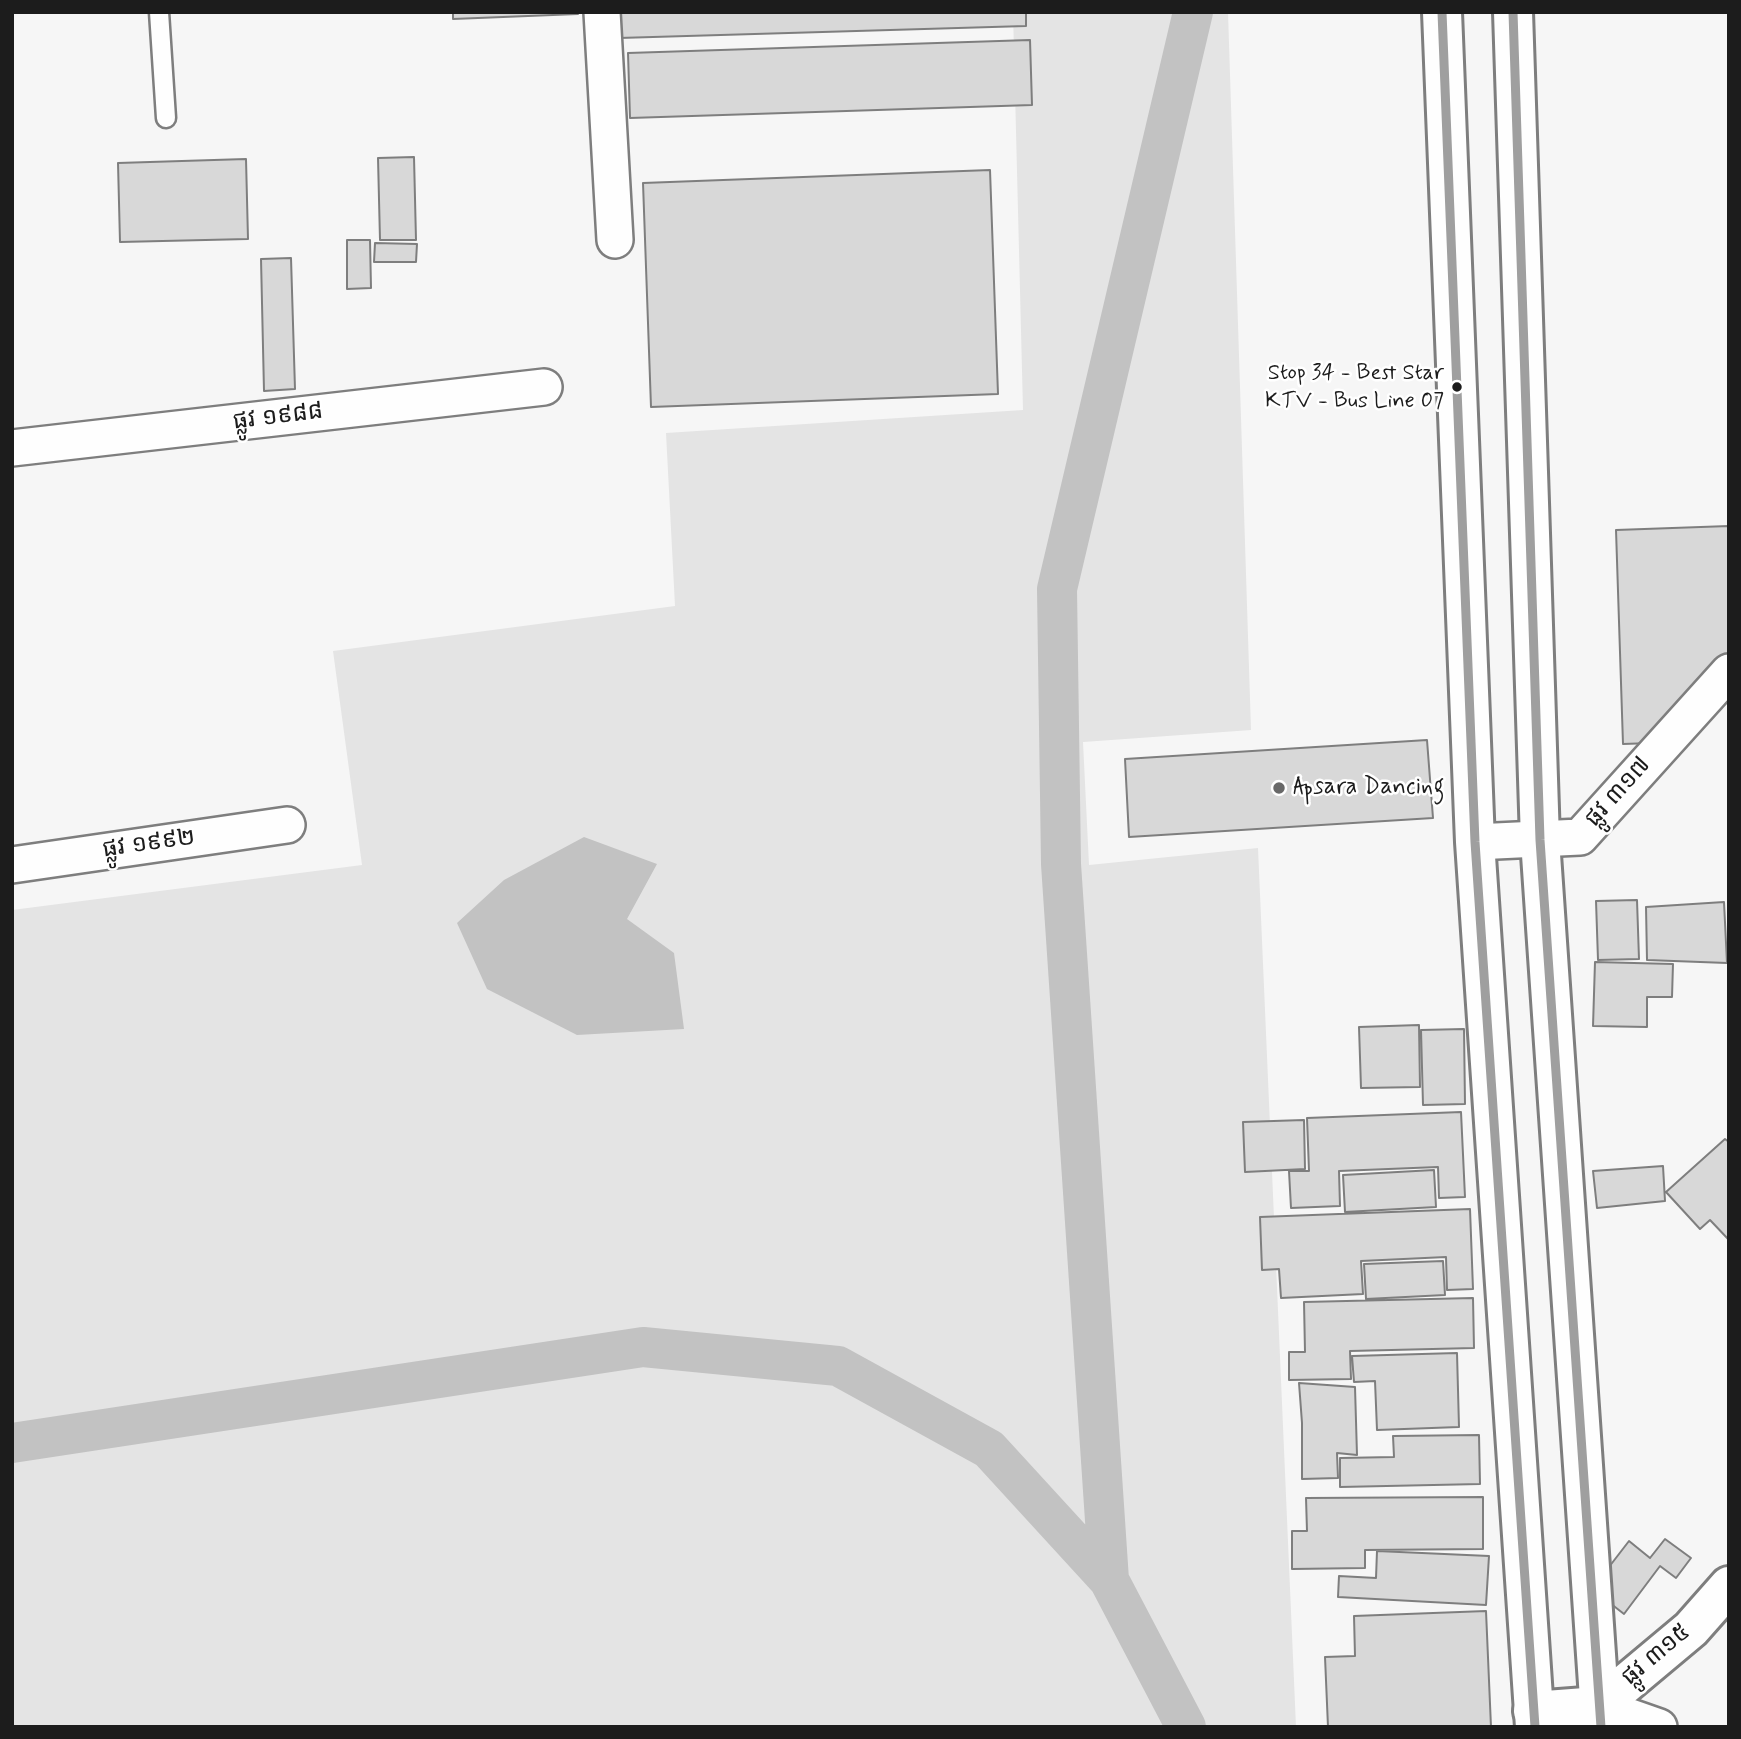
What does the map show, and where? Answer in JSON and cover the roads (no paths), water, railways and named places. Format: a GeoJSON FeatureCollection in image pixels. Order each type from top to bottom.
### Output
{"type":"FeatureCollection","features":[{"type":"Feature","properties":{"kind":"main road"},"geometry":{"type":"LineString","coordinates":[[1442,12],[1475,842],[1534,1719]]}},
{"type":"Feature","properties":{"kind":"main road"},"geometry":{"type":"LineString","coordinates":[[1513,12],[1540,840],[1600,1716]]}},
{"type":"Feature","properties":{"kind":"main road","name":"ផ្លូវ ៣១៥"},"geometry":{"type":"LineString","coordinates":[[1534,1719],[1600,1716],[1691,1629],[1729,1586]]}},
{"type":"Feature","properties":{"kind":"street"},"geometry":{"type":"LineString","coordinates":[[602,12],[615,240]]}},
{"type":"Feature","properties":{"kind":"street","name":"ផ្លូវ ១៩៨៨"},"geometry":{"type":"LineString","coordinates":[[12,448],[544,387]]}},
{"type":"Feature","properties":{"kind":"street","name":"ផ្លូវ ៣១៧"},"geometry":{"type":"LineString","coordinates":[[1475,842],[1580,836],[1729,672]]}},
{"type":"Feature","properties":{"kind":"street","name":"ផ្លូវ ១៩៩២"},"geometry":{"type":"LineString","coordinates":[[12,865],[286,825]]}},
{"type":"Feature","properties":{"kind":"street"},"geometry":{"type":"LineString","coordinates":[[1600,1716],[1659,1727]]}},
{"type":"Feature","properties":{"kind":"lane"},"geometry":{"type":"LineString","coordinates":[[159,12],[166,118]]}},
{"type":"Feature","properties":{"kind":"waterway"},"geometry":{"type":"LineString","coordinates":[[1109,1580],[1061,864],[1057,589],[1193,12]]}},
{"type":"Feature","properties":{"kind":"waterway"},"geometry":{"type":"LineString","coordinates":[[12,1443],[643,1347],[838,1366],[989,1449],[1109,1580],[1186,1727]]}},
{"type":"Feature","properties":{"kind":"place","name":"Stop 34 - Best Star KTV - Bus Line 07"},"geometry":{"type":"Point","coordinates":[1457,387]}},
{"type":"Feature","properties":{"kind":"place","name":"Apsara Dancing"},"geometry":{"type":"Point","coordinates":[1279,788]}}]}
